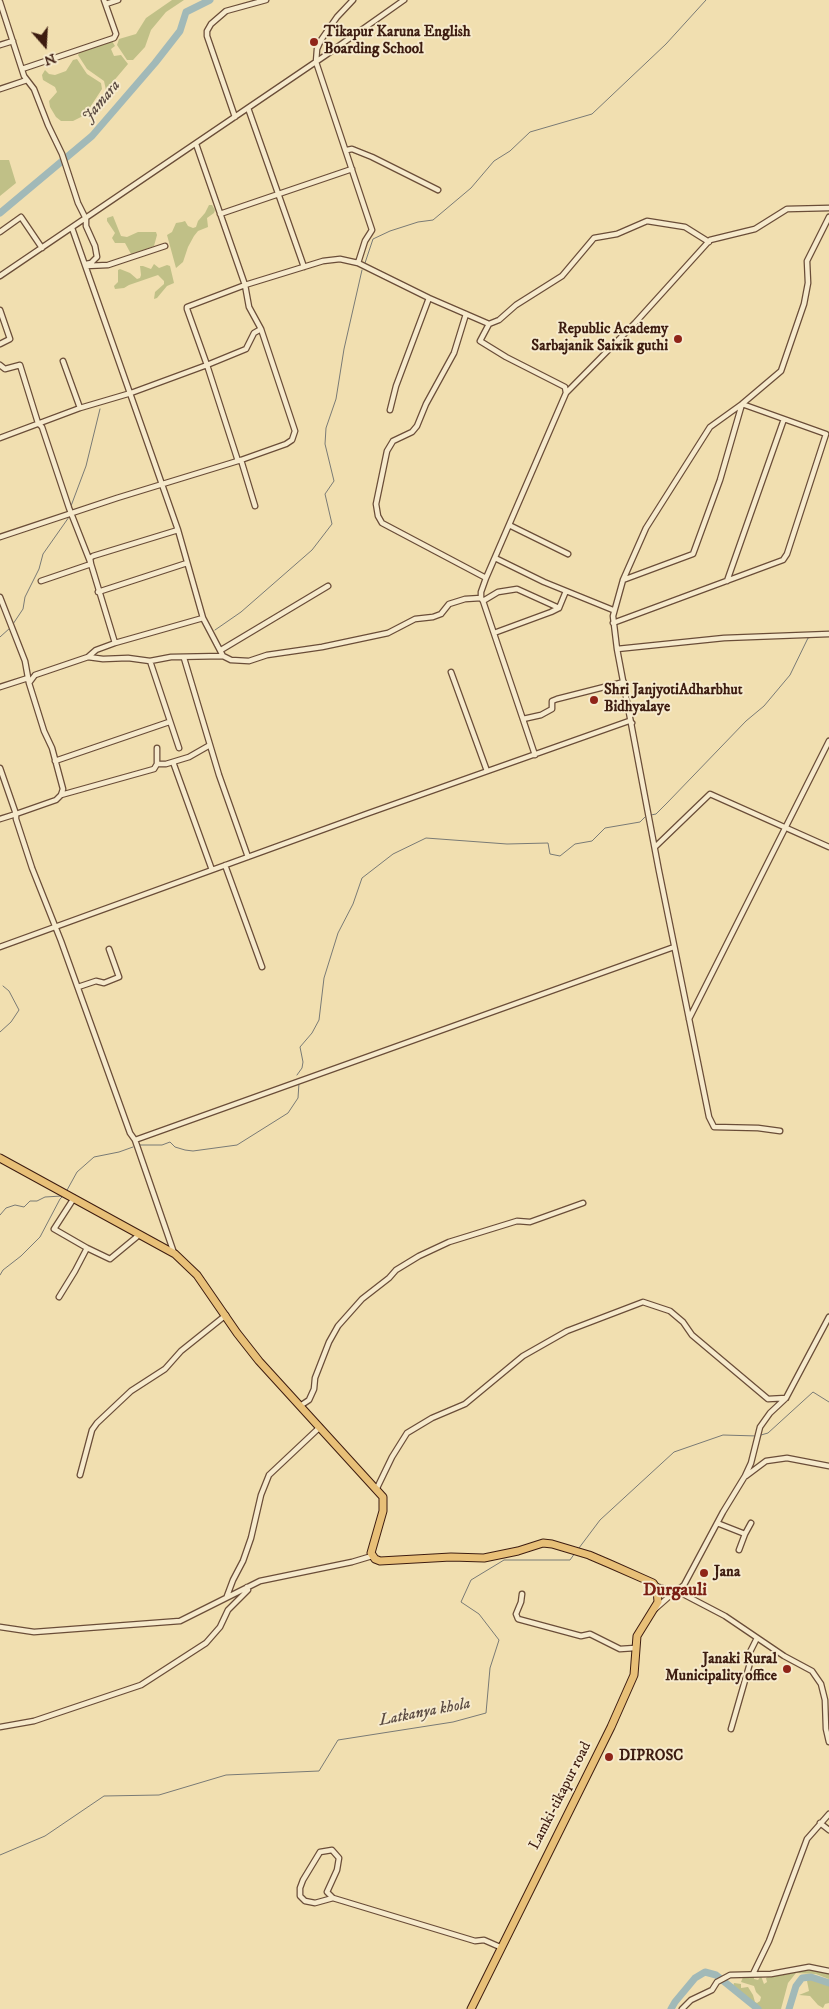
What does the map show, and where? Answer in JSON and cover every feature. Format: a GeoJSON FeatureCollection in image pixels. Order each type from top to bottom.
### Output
{"type":"FeatureCollection","features":[{"type":"Feature","properties":{"kind":"main road"},"geometry":{"type":"LineString","coordinates":[[0,1158],[174,1254],[198,1275],[259,1361],[377,1488],[383,1497],[383,1511],[372,1548],[372,1556],[380,1561],[451,1557],[484,1558],[518,1551],[543,1543],[561,1546],[589,1555],[655,1585]]}},
{"type":"Feature","properties":{"kind":"main road","name":"Lamki-tikapur road"},"geometry":{"type":"LineString","coordinates":[[471,2009],[500,1947],[612,1727],[634,1675],[636,1636],[658,1602],[659,1593],[655,1585]]}},
{"type":"Feature","properties":{"kind":"street"},"geometry":{"type":"LineString","coordinates":[[22,69],[114,38],[116,34],[105,2],[118,0]]}},
{"type":"Feature","properties":{"kind":"street"},"geometry":{"type":"LineString","coordinates":[[235,117],[206,36],[207,31],[211,24],[226,11],[266,0]]}},
{"type":"Feature","properties":{"kind":"street"},"geometry":{"type":"LineString","coordinates":[[353,0],[337,17],[321,40],[316,62],[347,150],[372,230],[365,242],[358,263]]}},
{"type":"Feature","properties":{"kind":"street"},"geometry":{"type":"LineString","coordinates":[[0,276],[196,144],[404,0]]}},
{"type":"Feature","properties":{"kind":"street"},"geometry":{"type":"LineString","coordinates":[[0,2],[24,76],[34,89],[62,154],[78,203],[86,219],[86,226],[97,253],[94,260],[86,265]]}},
{"type":"Feature","properties":{"kind":"street"},"geometry":{"type":"LineString","coordinates":[[0,45],[13,41]]}},
{"type":"Feature","properties":{"kind":"street"},"geometry":{"type":"LineString","coordinates":[[0,89],[27,80]]}},
{"type":"Feature","properties":{"kind":"street"},"geometry":{"type":"LineString","coordinates":[[248,108],[304,267]]}},
{"type":"Feature","properties":{"kind":"street"},"geometry":{"type":"LineString","coordinates":[[0,537],[239,460],[286,444],[292,440],[295,431],[260,329],[249,307],[245,285],[196,144]]}},
{"type":"Feature","properties":{"kind":"street"},"geometry":{"type":"LineString","coordinates":[[347,150],[352,149],[438,190]]}},
{"type":"Feature","properties":{"kind":"street"},"geometry":{"type":"LineString","coordinates":[[220,214],[352,169]]}},
{"type":"Feature","properties":{"kind":"street"},"geometry":{"type":"LineString","coordinates":[[535,755],[481,592],[566,394],[710,240],[755,229],[787,209],[829,208]]}},
{"type":"Feature","properties":{"kind":"street"},"geometry":{"type":"LineString","coordinates":[[0,232],[21,217],[42,248]]}},
{"type":"Feature","properties":{"kind":"street"},"geometry":{"type":"LineString","coordinates":[[780,1131],[758,1128],[714,1127],[710,1117],[674,947],[612,623],[613,610],[623,580],[646,528],[710,427],[742,404],[781,371],[804,304],[808,283],[807,261],[829,217]]}},
{"type":"Feature","properties":{"kind":"street"},"geometry":{"type":"LineString","coordinates":[[566,394],[565,388],[480,341],[490,324],[499,320],[516,305],[562,276],[594,238],[617,234],[647,221],[685,227],[708,242]]}},
{"type":"Feature","properties":{"kind":"street"},"geometry":{"type":"LineString","coordinates":[[72,228],[132,393],[178,530],[203,618],[223,656]]}},
{"type":"Feature","properties":{"kind":"street"},"geometry":{"type":"LineString","coordinates":[[86,265],[108,265],[165,246]]}},
{"type":"Feature","properties":{"kind":"street"},"geometry":{"type":"LineString","coordinates":[[254,506],[187,307],[245,285],[323,261],[340,258],[358,263],[429,298],[490,324]]}},
{"type":"Feature","properties":{"kind":"street"},"geometry":{"type":"LineString","coordinates":[[390,410],[396,386],[429,298]]}},
{"type":"Feature","properties":{"kind":"street"},"geometry":{"type":"LineString","coordinates":[[0,310],[10,340],[0,344]]}},
{"type":"Feature","properties":{"kind":"street"},"geometry":{"type":"LineString","coordinates":[[466,314],[454,353],[426,404],[417,426],[412,432],[394,441],[387,451],[376,504],[378,516],[382,523],[486,578]]}},
{"type":"Feature","properties":{"kind":"street"},"geometry":{"type":"LineString","coordinates":[[0,438],[80,408],[132,393],[246,349],[254,333],[260,329]]}},
{"type":"Feature","properties":{"kind":"street"},"geometry":{"type":"LineString","coordinates":[[63,361],[80,408]]}},
{"type":"Feature","properties":{"kind":"street"},"geometry":{"type":"LineString","coordinates":[[0,366],[5,369],[20,365],[38,423],[42,427],[71,513],[91,564]]}},
{"type":"Feature","properties":{"kind":"street"},"geometry":{"type":"LineString","coordinates":[[612,623],[783,560],[787,554],[827,436],[742,404]]}},
{"type":"Feature","properties":{"kind":"street"},"geometry":{"type":"LineString","coordinates":[[623,580],[693,554],[720,480],[742,404]]}},
{"type":"Feature","properties":{"kind":"street"},"geometry":{"type":"LineString","coordinates":[[727,581],[784,419]]}},
{"type":"Feature","properties":{"kind":"street"},"geometry":{"type":"LineString","coordinates":[[509,526],[568,554]]}},
{"type":"Feature","properties":{"kind":"street"},"geometry":{"type":"LineString","coordinates":[[115,643],[98,592],[90,558],[178,530]]}},
{"type":"Feature","properties":{"kind":"street"},"geometry":{"type":"LineString","coordinates":[[495,558],[566,591],[613,610]]}},
{"type":"Feature","properties":{"kind":"street"},"geometry":{"type":"LineString","coordinates":[[98,592],[187,563]]}},
{"type":"Feature","properties":{"kind":"street"},"geometry":{"type":"LineString","coordinates":[[41,582],[91,564]]}},
{"type":"Feature","properties":{"kind":"street"},"geometry":{"type":"LineString","coordinates":[[221,650],[328,586]]}},
{"type":"Feature","properties":{"kind":"street"},"geometry":{"type":"LineString","coordinates":[[88,657],[103,659],[128,658],[150,661],[171,657],[223,656],[231,660],[248,661],[267,655],[322,647],[388,633],[415,619],[441,614],[449,604],[465,599],[482,599],[498,592],[517,589],[559,608]]}},
{"type":"Feature","properties":{"kind":"street"},"geometry":{"type":"LineString","coordinates":[[494,633],[559,608],[566,591]]}},
{"type":"Feature","properties":{"kind":"street"},"geometry":{"type":"LineString","coordinates":[[0,597],[25,661],[28,681],[63,789],[62,795]]}},
{"type":"Feature","properties":{"kind":"street"},"geometry":{"type":"LineString","coordinates":[[0,687],[28,681],[35,675],[88,657],[96,650],[115,643],[203,618]]}},
{"type":"Feature","properties":{"kind":"street"},"geometry":{"type":"LineString","coordinates":[[616,649],[724,638],[829,634]]}},
{"type":"Feature","properties":{"kind":"street"},"geometry":{"type":"LineString","coordinates":[[184,658],[210,745],[248,857]]}},
{"type":"Feature","properties":{"kind":"street"},"geometry":{"type":"LineString","coordinates":[[150,661],[179,748]]}},
{"type":"Feature","properties":{"kind":"street"},"geometry":{"type":"LineString","coordinates":[[451,672],[487,771]]}},
{"type":"Feature","properties":{"kind":"street"},"geometry":{"type":"LineString","coordinates":[[523,719],[541,715],[552,709],[552,701],[557,699],[624,682]]}},
{"type":"Feature","properties":{"kind":"street"},"geometry":{"type":"LineString","coordinates":[[0,947],[628,721],[632,723]]}},
{"type":"Feature","properties":{"kind":"street"},"geometry":{"type":"LineString","coordinates":[[55,761],[169,722]]}},
{"type":"Feature","properties":{"kind":"street"},"geometry":{"type":"LineString","coordinates":[[689,1020],[829,741]]}},
{"type":"Feature","properties":{"kind":"street"},"geometry":{"type":"LineString","coordinates":[[157,764],[189,757],[210,745]]}},
{"type":"Feature","properties":{"kind":"street"},"geometry":{"type":"LineString","coordinates":[[0,819],[56,800],[62,795],[72,794],[142,771],[154,769],[157,764],[157,748]]}},
{"type":"Feature","properties":{"kind":"street"},"geometry":{"type":"LineString","coordinates":[[173,762],[212,870]]}},
{"type":"Feature","properties":{"kind":"street"},"geometry":{"type":"LineString","coordinates":[[0,768],[32,868],[78,987],[130,1133],[135,1140],[174,1254]]}},
{"type":"Feature","properties":{"kind":"street"},"geometry":{"type":"LineString","coordinates":[[655,847],[710,794],[829,847]]}},
{"type":"Feature","properties":{"kind":"street"},"geometry":{"type":"LineString","coordinates":[[225,865],[262,966]]}},
{"type":"Feature","properties":{"kind":"street"},"geometry":{"type":"LineString","coordinates":[[135,1140],[674,947]]}},
{"type":"Feature","properties":{"kind":"street"},"geometry":{"type":"LineString","coordinates":[[78,987],[96,981],[104,983],[119,977],[110,948]]}},
{"type":"Feature","properties":{"kind":"street"},"geometry":{"type":"LineString","coordinates":[[69,1195],[54,1230],[110,1258],[139,1235]]}},
{"type":"Feature","properties":{"kind":"street"},"geometry":{"type":"LineString","coordinates":[[300,1406],[309,1400],[314,1389],[314,1378],[328,1342],[338,1326],[362,1299],[389,1278],[396,1270],[419,1256],[450,1242],[517,1221],[530,1222],[583,1203]]}},
{"type":"Feature","properties":{"kind":"street"},"geometry":{"type":"LineString","coordinates":[[59,1297],[87,1248]]}},
{"type":"Feature","properties":{"kind":"street"},"geometry":{"type":"LineString","coordinates":[[377,1488],[392,1457],[407,1434],[432,1418],[465,1404],[523,1356],[567,1331],[643,1302],[670,1311],[683,1322],[692,1335],[768,1399],[786,1398]]}},
{"type":"Feature","properties":{"kind":"street"},"geometry":{"type":"LineString","coordinates":[[80,1475],[92,1430],[97,1423],[131,1391],[165,1369],[182,1351],[226,1315]]}},
{"type":"Feature","properties":{"kind":"street"},"geometry":{"type":"LineString","coordinates":[[655,1609],[684,1585],[745,1476],[751,1463],[760,1427],[770,1413],[786,1398],[829,1317]]}},
{"type":"Feature","properties":{"kind":"street"},"geometry":{"type":"LineString","coordinates":[[227,1596],[251,1538],[269,1475],[320,1427]]}},
{"type":"Feature","properties":{"kind":"street"},"geometry":{"type":"LineString","coordinates":[[745,1476],[766,1461],[787,1458],[829,1466]]}},
{"type":"Feature","properties":{"kind":"street"},"geometry":{"type":"LineString","coordinates":[[717,1523],[745,1534]]}},
{"type":"Feature","properties":{"kind":"street"},"geometry":{"type":"LineString","coordinates":[[738,1550],[751,1523]]}},
{"type":"Feature","properties":{"kind":"street"},"geometry":{"type":"LineString","coordinates":[[0,1627],[34,1632],[180,1620],[260,1581],[372,1556]]}},
{"type":"Feature","properties":{"kind":"street"},"geometry":{"type":"LineString","coordinates":[[655,1585],[681,1593],[704,1607],[720,1613],[812,1671],[821,1684],[825,1700],[826,1728],[829,1742]]}},
{"type":"Feature","properties":{"kind":"street"},"geometry":{"type":"LineString","coordinates":[[0,1727],[34,1721],[141,1685],[206,1643],[220,1627],[228,1610],[248,1590],[248,1587]]}},
{"type":"Feature","properties":{"kind":"street"},"geometry":{"type":"LineString","coordinates":[[522,1594],[516,1614],[518,1619],[581,1636],[590,1634],[620,1649],[635,1648]]}},
{"type":"Feature","properties":{"kind":"street"},"geometry":{"type":"LineString","coordinates":[[731,1729],[750,1663],[747,1658],[757,1638]]}},
{"type":"Feature","properties":{"kind":"street"},"geometry":{"type":"LineString","coordinates":[[753,1974],[769,1941],[808,1839],[829,1814]]}},
{"type":"Feature","properties":{"kind":"street"},"geometry":{"type":"LineString","coordinates":[[820,1823],[829,1830]]}},
{"type":"Feature","properties":{"kind":"street"},"geometry":{"type":"LineString","coordinates":[[333,1898],[315,1903],[305,1901],[300,1896],[303,1880],[320,1852],[332,1850],[339,1858],[337,1870],[327,1892],[333,1898],[475,1942],[484,1940],[500,1947]]}},
{"type":"Feature","properties":{"kind":"street"},"geometry":{"type":"LineString","coordinates":[[682,2009],[692,2000],[712,1990],[717,1982],[730,1975],[771,1974],[809,1967],[829,1971]]}},
{"type":"Feature","properties":{"kind":"green space"},"geometry":{"type":"Polygon","coordinates":[[[172,0],[184,0],[166,12],[151,30],[145,47],[133,60],[127,60],[117,45],[119,39],[136,34],[146,18],[172,0]]]}},
{"type":"Feature","properties":{"kind":"green space"},"geometry":{"type":"Polygon","coordinates":[[[112,41],[115,46],[111,49],[114,56],[121,55],[128,64],[106,90],[104,81],[87,69],[78,55],[80,52],[112,41]]]}},
{"type":"Feature","properties":{"kind":"green space"},"geometry":{"type":"Polygon","coordinates":[[[77,59],[87,74],[101,83],[102,89],[85,115],[73,121],[61,121],[50,107],[49,101],[57,92],[55,87],[43,80],[42,75],[45,70],[49,74],[55,75],[66,71],[73,60],[77,59]]]}},
{"type":"Feature","properties":{"kind":"green space"},"geometry":{"type":"Polygon","coordinates":[[[0,160],[9,160],[16,183],[0,196],[0,160]]]}},
{"type":"Feature","properties":{"kind":"green space"},"geometry":{"type":"Polygon","coordinates":[[[209,205],[212,205],[215,210],[207,218],[208,227],[198,231],[194,236],[183,262],[176,268],[167,235],[172,232],[176,223],[185,221],[188,226],[196,227],[209,205]]]}},
{"type":"Feature","properties":{"kind":"green space"},"geometry":{"type":"Polygon","coordinates":[[[113,216],[121,236],[127,237],[138,232],[156,232],[154,246],[131,254],[125,243],[115,243],[112,238],[115,233],[107,221],[107,218],[113,216]]]}},
{"type":"Feature","properties":{"kind":"green space"},"geometry":{"type":"Polygon","coordinates":[[[154,264],[159,268],[167,265],[170,266],[174,283],[167,286],[157,298],[154,299],[155,292],[164,284],[164,281],[158,275],[124,288],[115,289],[114,286],[118,282],[118,270],[130,273],[137,279],[141,275],[140,266],[151,269],[154,264]]]}},
{"type":"Feature","properties":{"kind":"green space"},"geometry":{"type":"Polygon","coordinates":[[[803,1969],[829,1972],[829,1979],[816,1974],[796,1973],[788,1983],[781,2009],[756,2009],[732,1990],[734,1983],[741,1984],[741,1988],[748,1987],[757,2003],[761,1997],[756,1992],[754,1986],[741,1982],[743,1977],[754,1976],[754,1979],[758,1980],[761,1976],[764,1984],[769,1976],[803,1969]]]}},
{"type":"Feature","properties":{"kind":"green space"},"geometry":{"type":"Polygon","coordinates":[[[811,1978],[829,1986],[829,2003],[825,2004],[823,2008],[810,1996],[799,1995],[809,1991],[807,1981],[811,1978]]]}},
{"type":"Feature","properties":{"kind":"waterway","name":"Jamara"},"geometry":{"type":"LineString","coordinates":[[0,213],[92,136],[180,31],[186,12],[210,0]]}},
{"type":"Feature","properties":{"kind":"waterway"},"geometry":{"type":"LineString","coordinates":[[365,263],[373,239],[418,222],[433,220],[471,188],[494,161],[510,151],[530,132],[592,114],[666,44],[706,0]]}},
{"type":"Feature","properties":{"kind":"waterway"},"geometry":{"type":"LineString","coordinates":[[215,630],[241,612],[312,550],[332,524],[325,494],[334,481],[325,444],[326,428],[336,399],[344,349],[362,270]]}},
{"type":"Feature","properties":{"kind":"waterway"},"geometry":{"type":"LineString","coordinates":[[71,506],[86,466],[100,409]]}},
{"type":"Feature","properties":{"kind":"waterway"},"geometry":{"type":"LineString","coordinates":[[13,624],[23,609],[25,597],[39,569],[43,554],[69,517]]}},
{"type":"Feature","properties":{"kind":"waterway"},"geometry":{"type":"LineString","coordinates":[[0,637],[10,628]]}},
{"type":"Feature","properties":{"kind":"waterway"},"geometry":{"type":"LineString","coordinates":[[651,815],[656,814],[746,721],[764,706],[790,675],[808,638],[812,637]]}},
{"type":"Feature","properties":{"kind":"waterway"},"geometry":{"type":"LineString","coordinates":[[297,1075],[302,1068],[303,1062],[300,1047],[312,1033],[319,1020],[324,978],[338,933],[353,904],[362,878],[393,854],[426,838],[507,844],[548,843],[550,854],[560,856],[575,844],[592,841],[605,828],[640,822],[645,817]]}},
{"type":"Feature","properties":{"kind":"waterway"},"geometry":{"type":"LineString","coordinates":[[0,1032],[11,1022],[19,1010],[9,991],[3,986]]}},
{"type":"Feature","properties":{"kind":"waterway"},"geometry":{"type":"LineString","coordinates":[[139,1145],[162,1145],[170,1142],[175,1147],[193,1151],[237,1145],[288,1113],[298,1098],[299,1083]]}},
{"type":"Feature","properties":{"kind":"waterway"},"geometry":{"type":"LineString","coordinates":[[66,1192],[77,1172],[94,1157],[133,1147]]}},
{"type":"Feature","properties":{"kind":"waterway"},"geometry":{"type":"LineString","coordinates":[[0,1275],[3,1270],[21,1256],[40,1237],[64,1195]]}},
{"type":"Feature","properties":{"kind":"waterway"},"geometry":{"type":"LineString","coordinates":[[0,1215],[6,1208],[15,1205],[24,1207],[30,1201],[37,1201],[45,1197],[62,1196]]}},
{"type":"Feature","properties":{"kind":"waterway","name":"Latkanya khola"},"geometry":{"type":"LineString","coordinates":[[761,1435],[768,1433],[813,1392],[829,1402]]}},
{"type":"Feature","properties":{"kind":"waterway","name":"Latkanya khola"},"geometry":{"type":"LineString","coordinates":[[579,1548],[600,1520],[674,1452],[723,1435],[757,1436]]}},
{"type":"Feature","properties":{"kind":"waterway","name":"Latkanya khola"},"geometry":{"type":"LineString","coordinates":[[0,1855],[45,1836],[104,1796],[159,1795],[226,1775],[319,1771],[338,1740],[453,1722],[486,1713],[490,1668],[499,1640],[479,1614],[461,1602],[471,1580],[504,1560],[570,1560],[575,1553]]}},
{"type":"Feature","properties":{"kind":"waterway"},"geometry":{"type":"LineString","coordinates":[[671,2009],[695,1978],[705,1972],[716,1975],[758,2009]]}},
{"type":"Feature","properties":{"kind":"waterway"},"geometry":{"type":"LineString","coordinates":[[789,2009],[796,1986],[802,1978],[811,1977],[829,1983]]}},
{"type":"Feature","properties":{"kind":"place","name":"Tikapur Karuna English Boarding School"},"geometry":{"type":"Point","coordinates":[314,42]}},
{"type":"Feature","properties":{"kind":"place","name":"Republic Academy Sarbajanik Saixik guthi"},"geometry":{"type":"Point","coordinates":[678,339]}},
{"type":"Feature","properties":{"kind":"place","name":"Shri JanjyotiAdharbhut Bidhyalaye"},"geometry":{"type":"Point","coordinates":[594,700]}},
{"type":"Feature","properties":{"kind":"place","name":"Jana"},"geometry":{"type":"Point","coordinates":[704,1573]}},
{"type":"Feature","properties":{"kind":"place","name":"Janaki Rural Municipality office"},"geometry":{"type":"Point","coordinates":[787,1669]}},
{"type":"Feature","properties":{"kind":"place","name":"DIPROSC"},"geometry":{"type":"Point","coordinates":[609,1757]}},
{"type":"Feature","properties":{"kind":"district","name":"Durgauli"},"geometry":{"type":"Point","coordinates":[675,1591]}}]}
